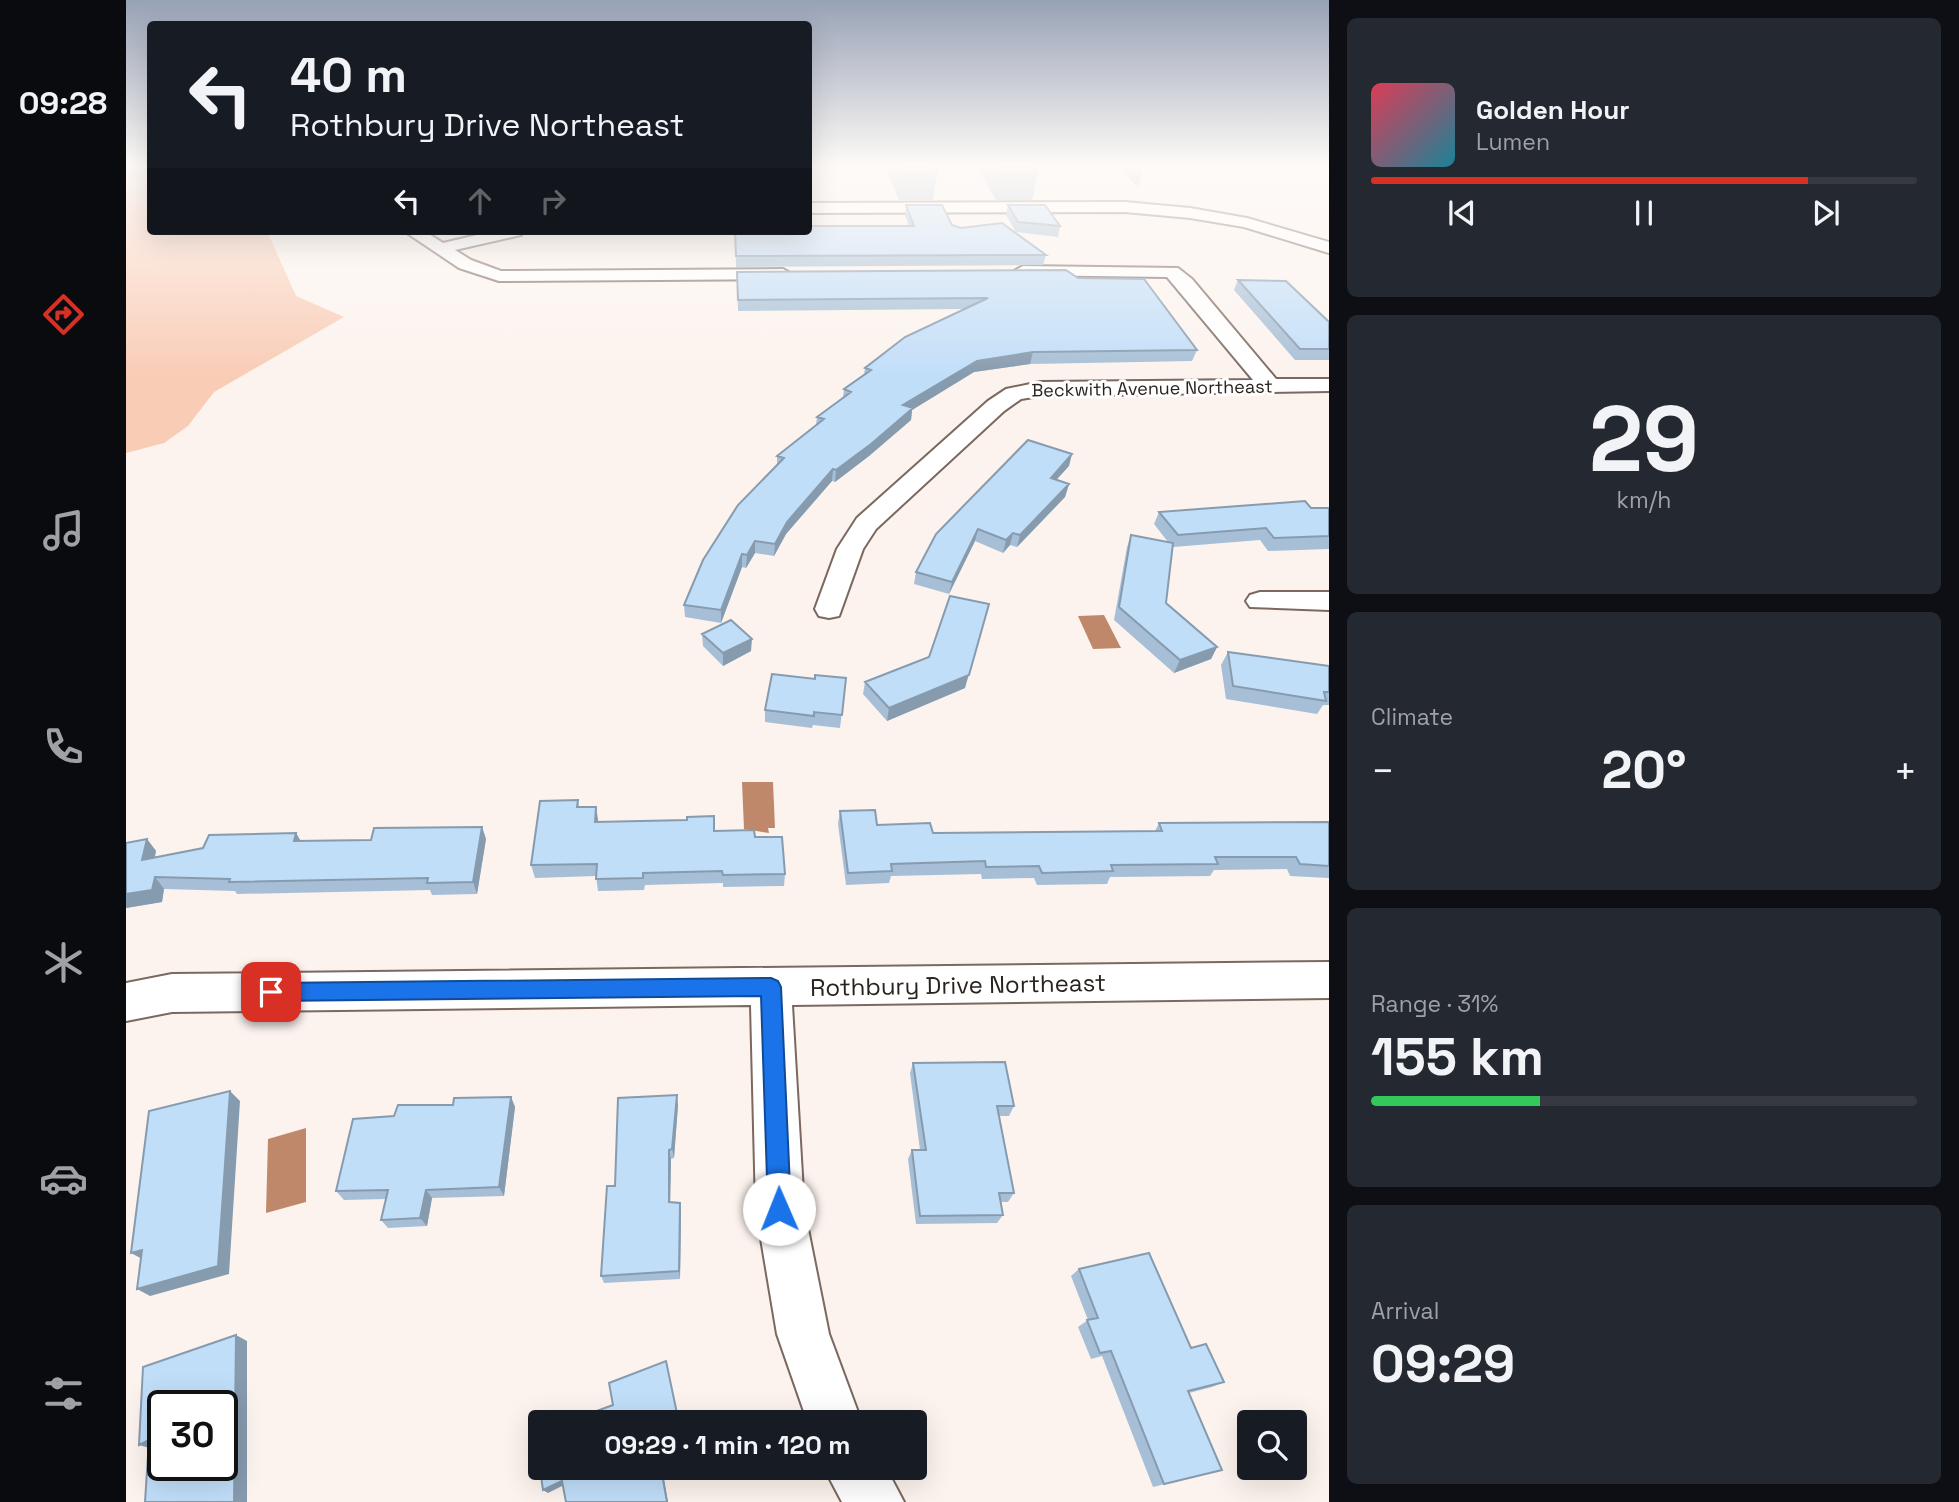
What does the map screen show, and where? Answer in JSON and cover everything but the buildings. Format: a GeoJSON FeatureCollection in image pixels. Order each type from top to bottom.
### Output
{"type":"FeatureCollection","features":[{"type":"Feature","properties":{"kind":"street"},"geometry":{"type":"LineString","coordinates":[[421,237],[480,271],[499,276],[801,274]]}},
{"type":"Feature","properties":{"kind":"street"},"geometry":{"type":"LineString","coordinates":[[439,249],[489,237]]}},
{"type":"Feature","properties":{"kind":"street"},"geometry":{"type":"LineString","coordinates":[[1293,237],[1329,248]]}},
{"type":"Feature","properties":{"kind":"street"},"geometry":{"type":"LineString","coordinates":[[1001,271],[1172,272],[1185,283],[1269,385]]}},
{"type":"Feature","properties":{"kind":"street","name":"Beckwith Avenue Northeast"},"geometry":{"type":"LineString","coordinates":[[830,609],[850,549],[866,524],[996,406],[1014,394],[1061,388],[1329,385]]}},
{"type":"Feature","properties":{"kind":"street"},"geometry":{"type":"LineString","coordinates":[[1260,601],[1329,601]]}},
{"type":"Feature","properties":{"kind":"street","name":"Rothbury Drive Northeast"},"geometry":{"type":"LineString","coordinates":[[126,1002],[172,993],[1329,980]]}},
{"type":"Feature","properties":{"kind":"street"},"geometry":{"type":"LineString","coordinates":[[771,987],[779,1209],[803,1334],[830,1410]]}},
{"type":"Feature","properties":{"kind":"street"},"geometry":{"type":"LineString","coordinates":[[860,1480],[875,1502]]}},
{"type":"Feature","properties":{"kind":"shaded area"},"geometry":{"type":"Polygon","coordinates":[[[126,237],[270,237],[296,296],[344,317],[214,392],[188,426],[164,443],[126,453],[126,237]]]}},
{"type":"Feature","properties":{"kind":"shaded area"},"geometry":{"type":"Polygon","coordinates":[[[1104,615],[1121,648],[1093,649],[1078,616],[1104,615]]]}},
{"type":"Feature","properties":{"kind":"shaded area"},"geometry":{"type":"Polygon","coordinates":[[[742,782],[773,782],[775,828],[768,828],[769,833],[744,829],[742,782]]]}},
{"type":"Feature","properties":{"kind":"shaded area"},"geometry":{"type":"Polygon","coordinates":[[[306,1128],[306,1202],[266,1213],[268,1139],[306,1128]]]}},
{"type":"Feature","properties":{"kind":"route"},"geometry":{"type":"LineString","coordinates":[[271,992],[771,987],[779,1209]]}}]}
